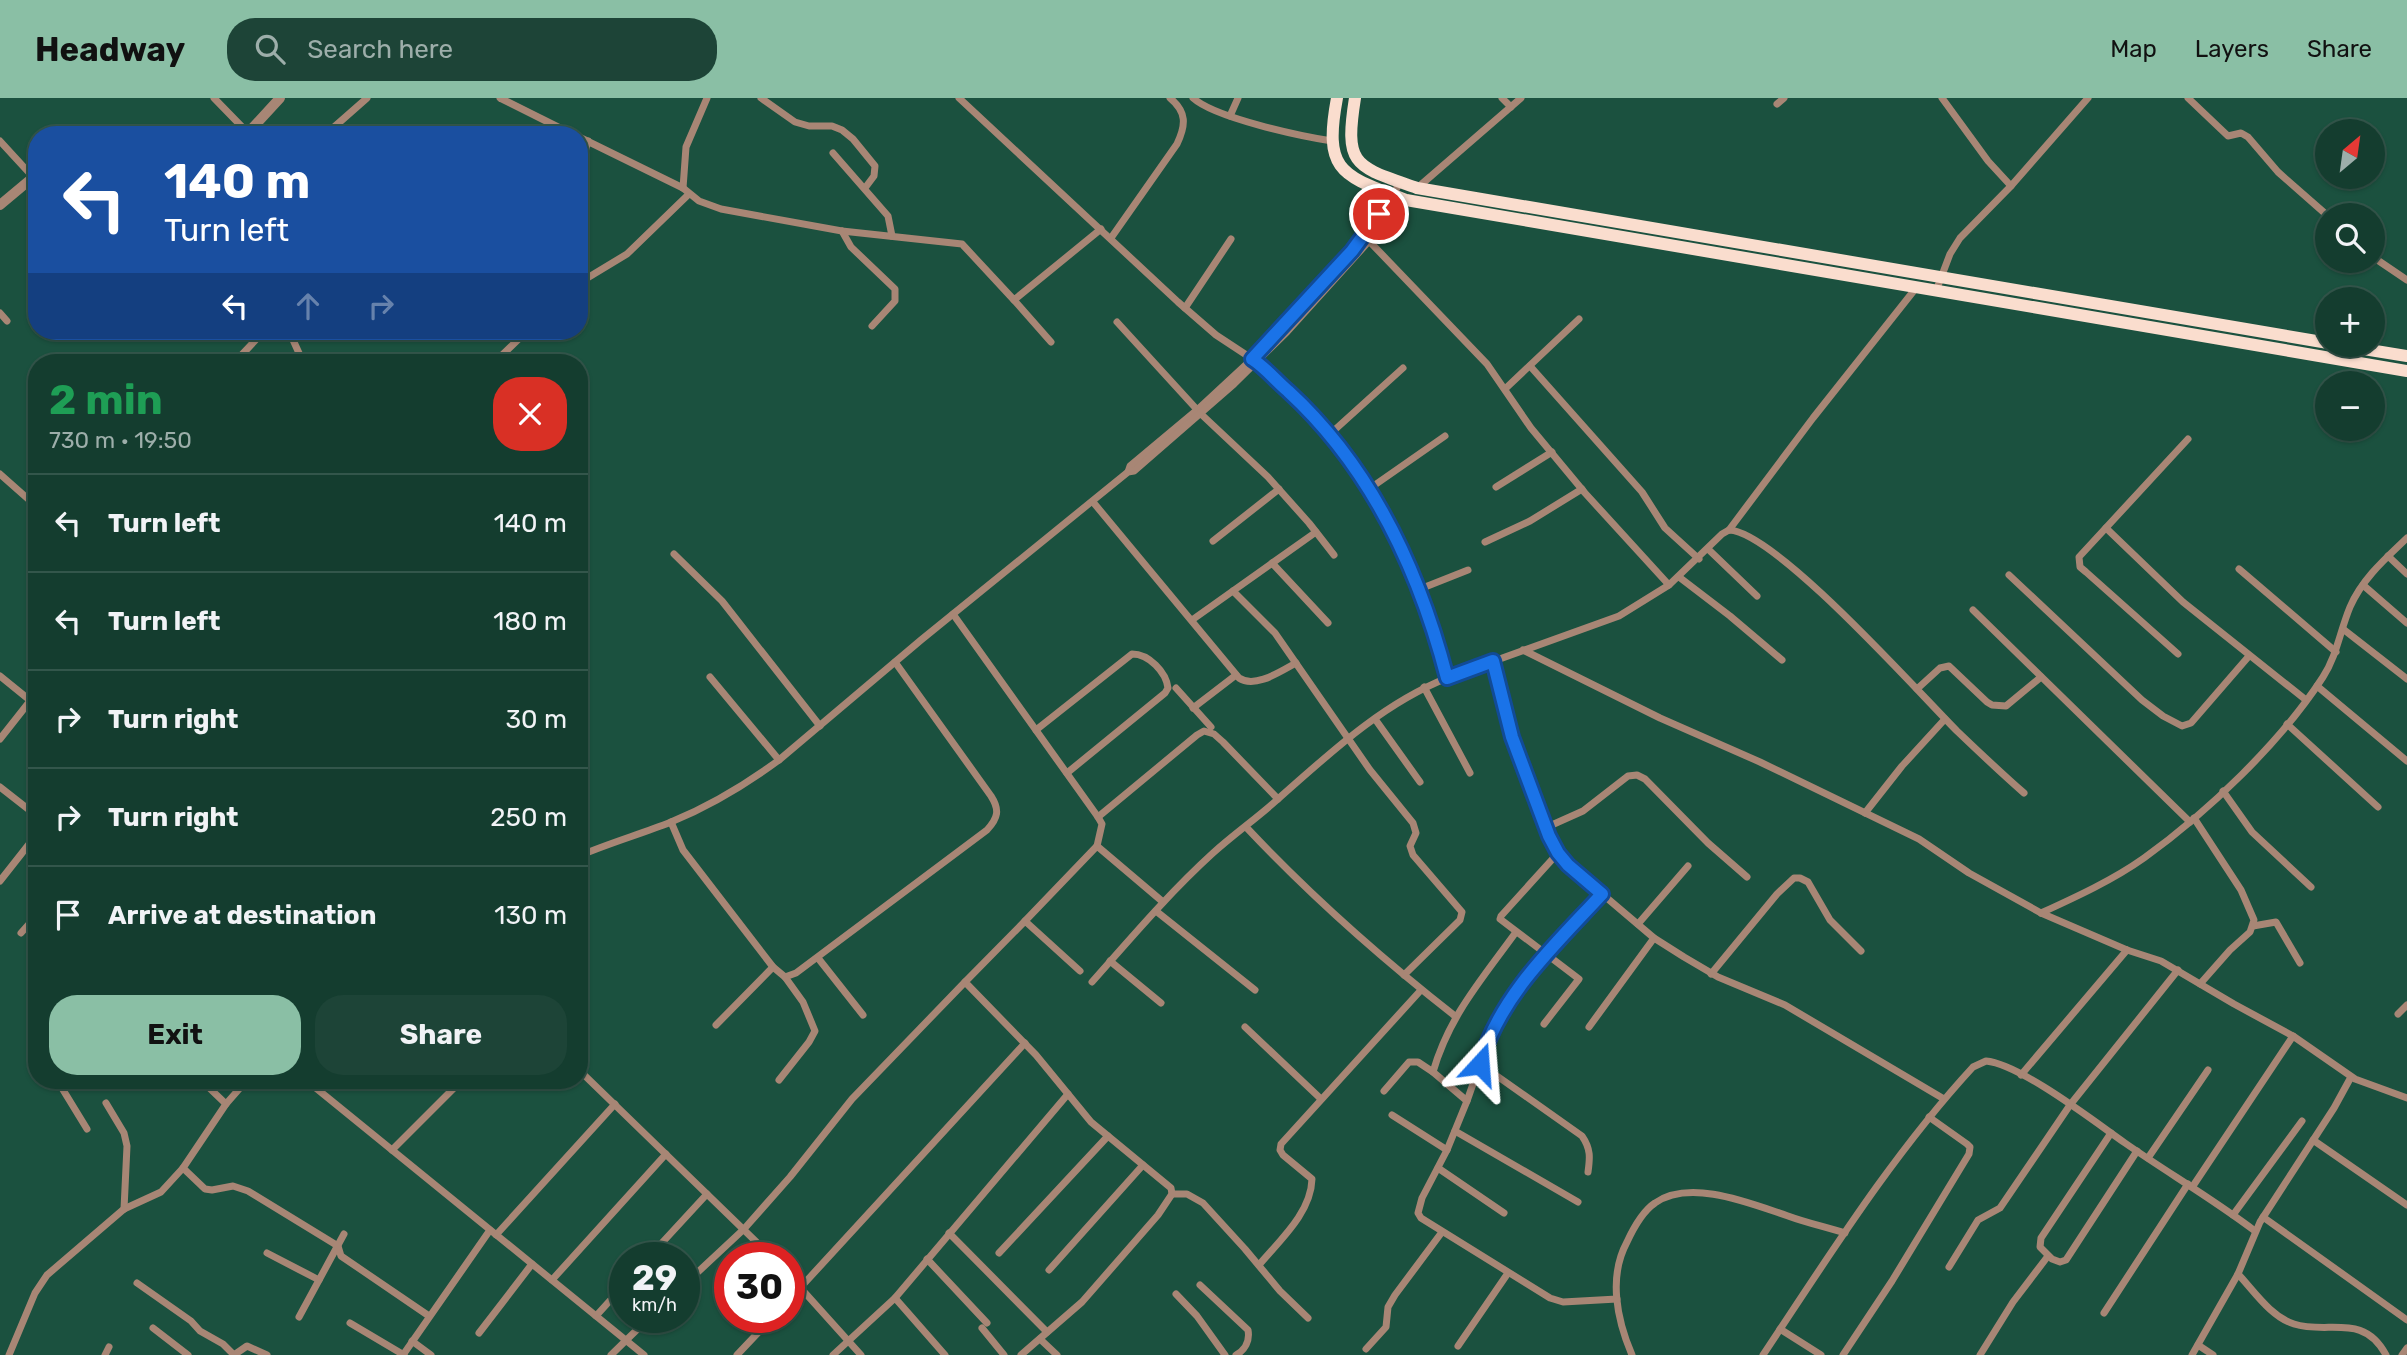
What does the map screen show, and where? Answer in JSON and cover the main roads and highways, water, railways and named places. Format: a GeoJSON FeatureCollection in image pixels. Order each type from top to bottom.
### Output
{"type":"FeatureCollection","features":[{"type":"Feature","properties":{"kind":"highway"},"geometry":{"type":"LineString","coordinates":[[1337,98],[1332,141],[1335,158],[1345,172],[1362,183],[1406,200],[2407,371]]}},
{"type":"Feature","properties":{"kind":"highway"},"geometry":{"type":"LineString","coordinates":[[1354,98],[1350,128],[1353,155],[1363,166],[1417,188],[2315,341]]}},
{"type":"Feature","properties":{"kind":"highway"},"geometry":{"type":"LineString","coordinates":[[1621,238],[1623,223]]}},
{"type":"Feature","properties":{"kind":"highway"},"geometry":{"type":"LineString","coordinates":[[2385,352],[2407,356]]}}]}
